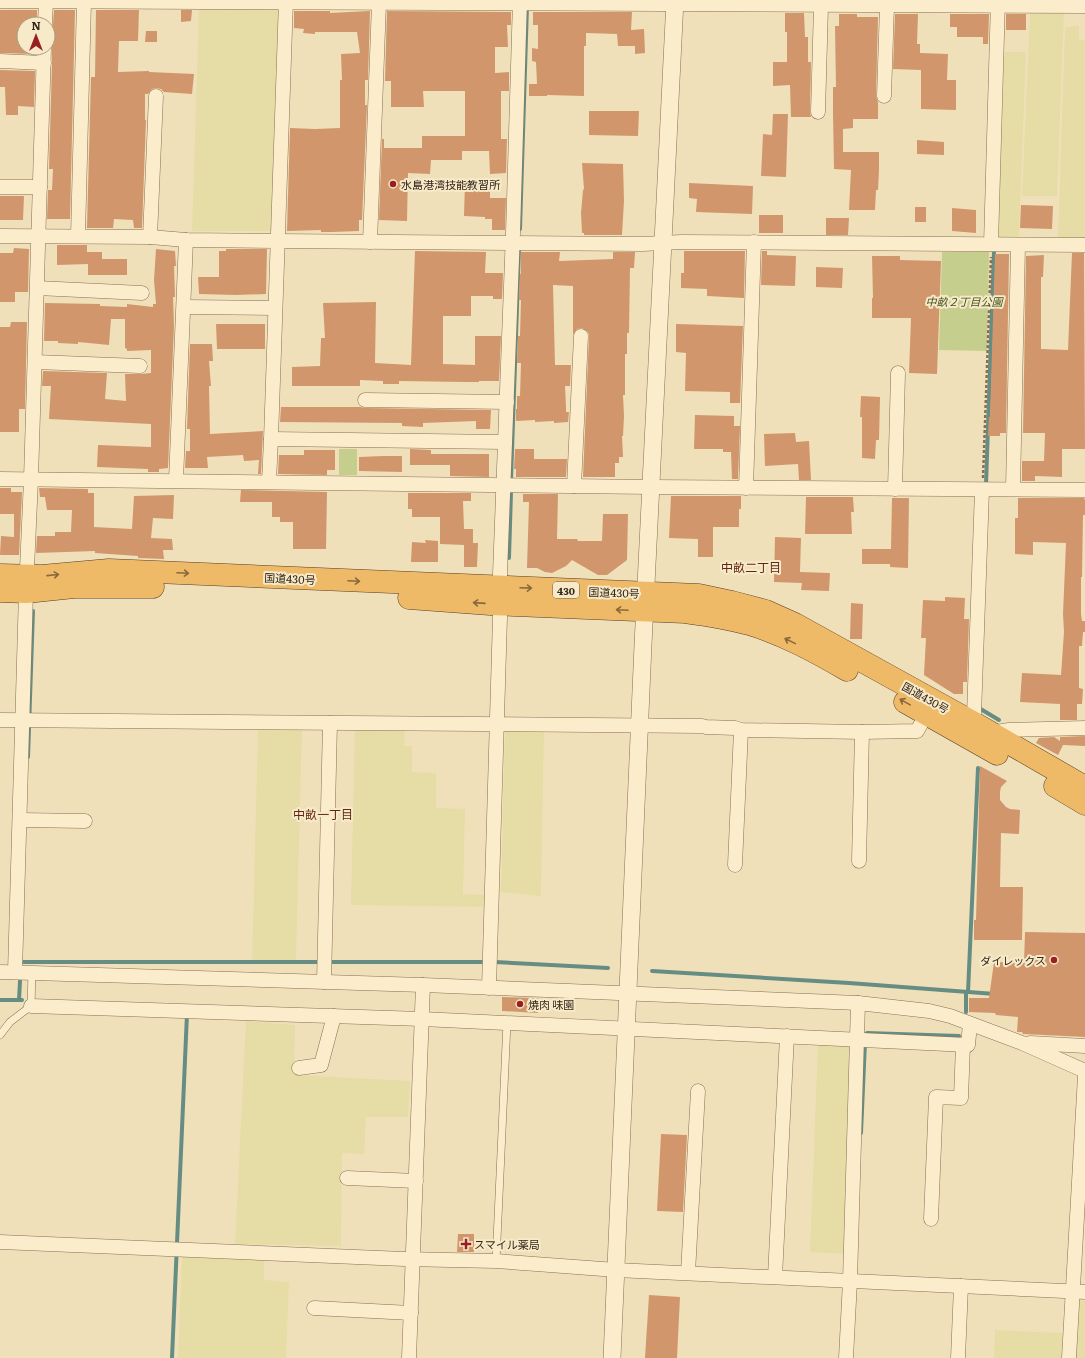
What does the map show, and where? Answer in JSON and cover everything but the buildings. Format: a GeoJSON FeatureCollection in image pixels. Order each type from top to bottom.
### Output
{"type":"FeatureCollection","features":[{"type":"Feature","properties":{"kind":"highway","name":"国道430号"},"geometry":{"type":"LineString","coordinates":[[0,575],[26,584],[74,587],[131,586],[336,594],[500,596],[645,602],[685,612],[714,616],[749,624],[785,638],[930,708],[977,734],[1085,786]]}},
{"type":"Feature","properties":{"kind":"highway","name":"国道430号"},"geometry":{"type":"LineString","coordinates":[[0,590],[26,584]]}},
{"type":"Feature","properties":{"kind":"highway","name":"国道430号"},"geometry":{"type":"LineString","coordinates":[[977,734],[1085,804]]}},
{"type":"Feature","properties":{"kind":"street"},"geometry":{"type":"LineString","coordinates":[[0,1],[286,1],[379,3],[675,2],[821,6],[998,3],[1085,6]]}},
{"type":"Feature","properties":{"kind":"street"},"geometry":{"type":"LineString","coordinates":[[45,16],[46,1]]}},
{"type":"Feature","properties":{"kind":"street"},"geometry":{"type":"LineString","coordinates":[[78,236],[84,1]]}},
{"type":"Feature","properties":{"kind":"street"},"geometry":{"type":"LineString","coordinates":[[268,482],[271,439],[286,1]]}},
{"type":"Feature","properties":{"kind":"street"},"geometry":{"type":"LineString","coordinates":[[489,988],[501,724],[500,596],[512,243],[524,2]]}},
{"type":"Feature","properties":{"kind":"street"},"geometry":{"type":"LineString","coordinates":[[612,1358],[625,1028],[650,487],[675,2]]}},
{"type":"Feature","properties":{"kind":"street"},"geometry":{"type":"LineString","coordinates":[[370,242],[379,3]]}},
{"type":"Feature","properties":{"kind":"street"},"geometry":{"type":"LineString","coordinates":[[991,244],[998,3]]}},
{"type":"Feature","properties":{"kind":"street"},"geometry":{"type":"LineString","coordinates":[[818,112],[821,6]]}},
{"type":"Feature","properties":{"kind":"street"},"geometry":{"type":"LineString","coordinates":[[884,96],[887,6]]}},
{"type":"Feature","properties":{"kind":"street"},"geometry":{"type":"LineString","coordinates":[[15,972],[20,820],[26,720],[26,584],[35,362],[44,56]]}},
{"type":"Feature","properties":{"kind":"street"},"geometry":{"type":"LineString","coordinates":[[0,61],[44,63]]}},
{"type":"Feature","properties":{"kind":"street"},"geometry":{"type":"LineString","coordinates":[[150,236],[156,96]]}},
{"type":"Feature","properties":{"kind":"street"},"geometry":{"type":"LineString","coordinates":[[0,187],[40,187]]}},
{"type":"Feature","properties":{"kind":"street"},"geometry":{"type":"LineString","coordinates":[[0,236],[150,236],[186,240],[370,242],[643,244],[682,242],[754,242],[1085,245]]}},
{"type":"Feature","properties":{"kind":"street"},"geometry":{"type":"LineString","coordinates":[[176,480],[186,240]]}},
{"type":"Feature","properties":{"kind":"street"},"geometry":{"type":"LineString","coordinates":[[746,488],[754,242]]}},
{"type":"Feature","properties":{"kind":"street"},"geometry":{"type":"LineString","coordinates":[[1013,490],[1018,245]]}},
{"type":"Feature","properties":{"kind":"street"},"geometry":{"type":"LineString","coordinates":[[37,288],[142,293]]}},
{"type":"Feature","properties":{"kind":"street"},"geometry":{"type":"LineString","coordinates":[[184,306],[275,308]]}},
{"type":"Feature","properties":{"kind":"street"},"geometry":{"type":"LineString","coordinates":[[574,486],[581,336]]}},
{"type":"Feature","properties":{"kind":"street"},"geometry":{"type":"LineString","coordinates":[[35,362],[140,366]]}},
{"type":"Feature","properties":{"kind":"street"},"geometry":{"type":"LineString","coordinates":[[895,489],[898,373]]}},
{"type":"Feature","properties":{"kind":"street"},"geometry":{"type":"LineString","coordinates":[[365,400],[507,402]]}},
{"type":"Feature","properties":{"kind":"street"},"geometry":{"type":"LineString","coordinates":[[271,439],[505,442]]}},
{"type":"Feature","properties":{"kind":"street"},"geometry":{"type":"LineString","coordinates":[[0,478],[650,487],[1085,490]]}},
{"type":"Feature","properties":{"kind":"street"},"geometry":{"type":"LineString","coordinates":[[982,490],[977,734],[1017,730],[1085,728]]}},
{"type":"Feature","properties":{"kind":"street"},"geometry":{"type":"LineString","coordinates":[[0,720],[639,725],[702,726],[735,728],[740,730],[862,732],[917,731],[930,708]]}},
{"type":"Feature","properties":{"kind":"street"},"geometry":{"type":"LineString","coordinates":[[324,982],[330,723]]}},
{"type":"Feature","properties":{"kind":"street"},"geometry":{"type":"LineString","coordinates":[[735,865],[740,730]]}},
{"type":"Feature","properties":{"kind":"street"},"geometry":{"type":"LineString","coordinates":[[859,861],[862,732]]}},
{"type":"Feature","properties":{"kind":"street"},"geometry":{"type":"LineString","coordinates":[[20,820],[85,821]]}},
{"type":"Feature","properties":{"kind":"street"},"geometry":{"type":"LineString","coordinates":[[0,972],[423,985],[858,1002],[929,1011],[950,1016],[1022,1043],[1085,1071]]}},
{"type":"Feature","properties":{"kind":"street"},"geometry":{"type":"LineString","coordinates":[[409,1358],[407,1313],[420,1017],[423,985]]}},
{"type":"Feature","properties":{"kind":"street"},"geometry":{"type":"LineString","coordinates":[[846,1358],[860,1037],[858,1002]]}},
{"type":"Feature","properties":{"kind":"street"},"geometry":{"type":"LineString","coordinates":[[31,1006],[334,1016],[420,1017],[507,1023],[787,1036],[860,1037],[963,1045],[968,1045],[970,1024]]}},
{"type":"Feature","properties":{"kind":"street"},"geometry":{"type":"LineString","coordinates":[[299,1068],[321,1065],[334,1016]]}},
{"type":"Feature","properties":{"kind":"street"},"geometry":{"type":"LineString","coordinates":[[775,1277],[787,1036]]}},
{"type":"Feature","properties":{"kind":"street"},"geometry":{"type":"LineString","coordinates":[[1022,1043],[1085,1046]]}},
{"type":"Feature","properties":{"kind":"street"},"geometry":{"type":"LineString","coordinates":[[931,1219],[936,1097],[961,1098],[963,1045]]}},
{"type":"Feature","properties":{"kind":"street"},"geometry":{"type":"LineString","coordinates":[[1069,1358],[1079,1292],[1085,1076]]}},
{"type":"Feature","properties":{"kind":"street"},"geometry":{"type":"LineString","coordinates":[[688,1273],[698,1091]]}},
{"type":"Feature","properties":{"kind":"street"},"geometry":{"type":"LineString","coordinates":[[347,1178],[412,1181]]}},
{"type":"Feature","properties":{"kind":"street"},"geometry":{"type":"LineString","coordinates":[[0,1242],[409,1260],[496,1262],[616,1270],[1079,1292]]}},
{"type":"Feature","properties":{"kind":"street"},"geometry":{"type":"LineString","coordinates":[[958,1358],[961,1286]]}},
{"type":"Feature","properties":{"kind":"street"},"geometry":{"type":"LineString","coordinates":[[314,1308],[407,1313]]}},
{"type":"Feature","properties":{"kind":"lane"},"geometry":{"type":"LineString","coordinates":[[0,1035],[10,1022],[31,1006],[32,972]]}},
{"type":"Feature","properties":{"kind":"lane"},"geometry":{"type":"LineString","coordinates":[[496,1262],[507,1023]]}},
{"type":"Feature","properties":{"kind":"path"},"geometry":{"type":"LineString","coordinates":[[982,490],[991,244]]}},
{"type":"Feature","properties":{"kind":"shaded area"},"geometry":{"type":"Polygon","coordinates":[[[199,5],[282,5],[275,231],[192,231],[199,5]]]}},
{"type":"Feature","properties":{"kind":"shaded area"},"geometry":{"type":"Polygon","coordinates":[[[1030,13],[1064,13],[1057,196],[1022,196],[1030,13]]]}},
{"type":"Feature","properties":{"kind":"shaded area"},"geometry":{"type":"Polygon","coordinates":[[[1079,26],[1079,40],[1085,40],[1085,238],[1058,239],[1065,27],[1079,26]]]}},
{"type":"Feature","properties":{"kind":"shaded area"},"geometry":{"type":"Polygon","coordinates":[[[1004,52],[1026,52],[1019,237],[996,238],[1004,52]]]}},
{"type":"Feature","properties":{"kind":"shaded area"},"geometry":{"type":"Polygon","coordinates":[[[355,726],[405,727],[404,746],[412,746],[412,772],[436,773],[436,808],[465,809],[463,894],[484,895],[484,907],[351,905],[355,726]]]}},
{"type":"Feature","properties":{"kind":"shaded area"},"geometry":{"type":"Polygon","coordinates":[[[258,729],[302,729],[296,960],[252,961],[258,729]]]}},
{"type":"Feature","properties":{"kind":"shaded area"},"geometry":{"type":"Polygon","coordinates":[[[505,730],[544,730],[541,896],[501,892],[505,730]]]}},
{"type":"Feature","properties":{"kind":"shaded area"},"geometry":{"type":"Polygon","coordinates":[[[246,1021],[295,1025],[294,1075],[410,1081],[408,1117],[366,1117],[364,1154],[342,1153],[341,1246],[235,1244],[246,1021]]]}},
{"type":"Feature","properties":{"kind":"shaded area"},"geometry":{"type":"Polygon","coordinates":[[[818,1043],[852,1045],[846,1254],[810,1252],[818,1043]]]}},
{"type":"Feature","properties":{"kind":"shaded area"},"geometry":{"type":"Polygon","coordinates":[[[182,1256],[264,1259],[264,1280],[289,1282],[286,1358],[178,1358],[182,1256]]]}},
{"type":"Feature","properties":{"kind":"shaded area"},"geometry":{"type":"Polygon","coordinates":[[[1076,1300],[1085,1301],[1085,1358],[1073,1358],[1076,1300]]]}},
{"type":"Feature","properties":{"kind":"shaded area"},"geometry":{"type":"Polygon","coordinates":[[[995,1330],[1063,1333],[1062,1358],[994,1358],[995,1330]]]}},
{"type":"Feature","properties":{"kind":"green space","name":"中畝２丁目公園"},"geometry":{"type":"Polygon","coordinates":[[[942,252],[989,252],[987,351],[939,350],[942,252]]]}},
{"type":"Feature","properties":{"kind":"green space"},"geometry":{"type":"Polygon","coordinates":[[[339,449],[357,449],[357,475],[339,475],[339,449]]]}},
{"type":"Feature","properties":{"kind":"waterway"},"geometry":{"type":"LineString","coordinates":[[520,229],[527,6]]}},
{"type":"Feature","properties":{"kind":"waterway"},"geometry":{"type":"LineString","coordinates":[[511,480],[519,248]]}},
{"type":"Feature","properties":{"kind":"waterway"},"geometry":{"type":"LineString","coordinates":[[986,485],[994,252]]}},
{"type":"Feature","properties":{"kind":"waterway"},"geometry":{"type":"LineString","coordinates":[[509,558],[511,492]]}},
{"type":"Feature","properties":{"kind":"waterway"},"geometry":{"type":"LineString","coordinates":[[28,757],[33,611]]}},
{"type":"Feature","properties":{"kind":"waterway"},"geometry":{"type":"LineString","coordinates":[[979,708],[999,720]]}},
{"type":"Feature","properties":{"kind":"waterway"},"geometry":{"type":"LineString","coordinates":[[968,992],[978,768]]}},
{"type":"Feature","properties":{"kind":"waterway"},"geometry":{"type":"LineString","coordinates":[[21,962],[484,962]]}},
{"type":"Feature","properties":{"kind":"waterway"},"geometry":{"type":"LineString","coordinates":[[495,962],[608,968]]}},
{"type":"Feature","properties":{"kind":"waterway"},"geometry":{"type":"LineString","coordinates":[[652,971],[849,983],[995,994]]}},
{"type":"Feature","properties":{"kind":"waterway"},"geometry":{"type":"LineString","coordinates":[[19,1000],[20,981]]}},
{"type":"Feature","properties":{"kind":"waterway"},"geometry":{"type":"LineString","coordinates":[[966,992],[966,1012]]}},
{"type":"Feature","properties":{"kind":"waterway"},"geometry":{"type":"LineString","coordinates":[[0,1000],[22,1000]]}},
{"type":"Feature","properties":{"kind":"waterway"},"geometry":{"type":"LineString","coordinates":[[172,1358],[187,1014]]}},
{"type":"Feature","properties":{"kind":"waterway"},"geometry":{"type":"LineString","coordinates":[[867,1033],[959,1036]]}},
{"type":"Feature","properties":{"kind":"waterway"},"geometry":{"type":"LineString","coordinates":[[861,1133],[865,1042]]}},
{"type":"Feature","properties":{"kind":"place","name":"水島港湾技能教習所"},"geometry":{"type":"Point","coordinates":[393,184]}},
{"type":"Feature","properties":{"kind":"place","name":"ダイレックス"},"geometry":{"type":"Point","coordinates":[1054,960]}},
{"type":"Feature","properties":{"kind":"place","name":"焼肉 味園"},"geometry":{"type":"Point","coordinates":[520,1004]}},
{"type":"Feature","properties":{"kind":"place","name":"スマイル薬局"},"geometry":{"type":"Point","coordinates":[466,1244]}},
{"type":"Feature","properties":{"kind":"district","name":"中畝二丁目"},"geometry":{"type":"Point","coordinates":[751,567]}},
{"type":"Feature","properties":{"kind":"district","name":"中畝一丁目"},"geometry":{"type":"Point","coordinates":[323,814]}}]}
